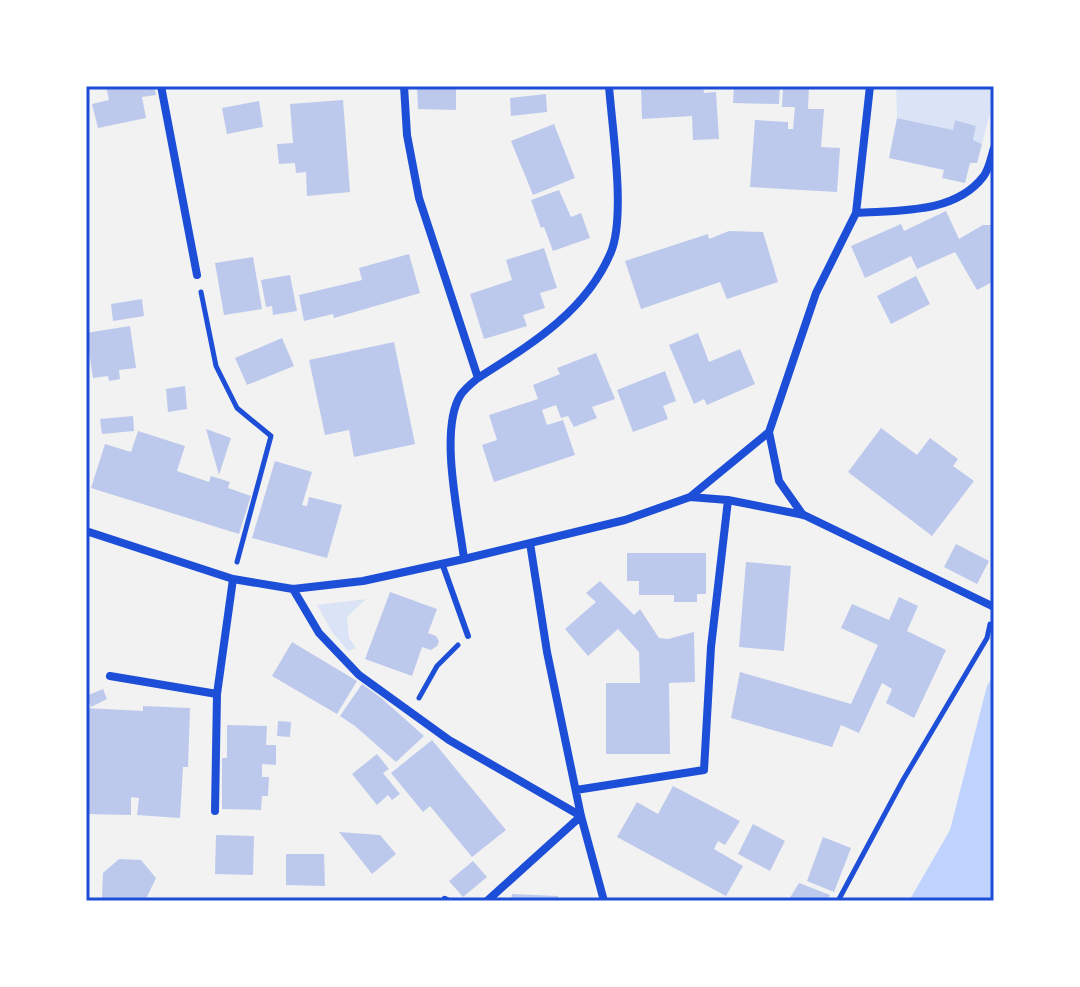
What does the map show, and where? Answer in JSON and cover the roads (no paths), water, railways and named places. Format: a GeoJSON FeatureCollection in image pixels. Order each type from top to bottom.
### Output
{"type":"FeatureCollection","features":[{"type":"Feature","properties":{"kind":"street"},"geometry":{"type":"LineString","coordinates":[[161,86],[197,275]]}},
{"type":"Feature","properties":{"kind":"street"},"geometry":{"type":"LineString","coordinates":[[404,86],[407,135],[419,198],[478,378]]}},
{"type":"Feature","properties":{"kind":"street"},"geometry":{"type":"LineString","coordinates":[[464,559],[450,445],[452,417],[461,396],[478,378],[547,334],[584,297],[611,251],[617,213],[609,86]]}},
{"type":"Feature","properties":{"kind":"street"},"geometry":{"type":"LineString","coordinates":[[804,515],[779,481],[769,432],[816,293],[856,213],[870,86]]}},
{"type":"Feature","properties":{"kind":"street"},"geometry":{"type":"LineString","coordinates":[[856,213],[935,207],[968,192],[986,175],[994,148]]}},
{"type":"Feature","properties":{"kind":"street"},"geometry":{"type":"LineString","coordinates":[[86,531],[233,579],[293,589],[363,581],[625,520],[690,497],[769,432]]}},
{"type":"Feature","properties":{"kind":"street"},"geometry":{"type":"LineString","coordinates":[[690,497],[728,500],[804,515],[992,606]]}},
{"type":"Feature","properties":{"kind":"street"},"geometry":{"type":"LineString","coordinates":[[576,790],[704,770],[711,647],[728,500]]}},
{"type":"Feature","properties":{"kind":"street"},"geometry":{"type":"LineString","coordinates":[[530,543],[547,652],[581,816],[604,901]]}},
{"type":"Feature","properties":{"kind":"street"},"geometry":{"type":"LineString","coordinates":[[215,811],[217,694],[233,579]]}},
{"type":"Feature","properties":{"kind":"street"},"geometry":{"type":"LineString","coordinates":[[293,589],[319,633],[359,675],[449,740],[581,816]]}},
{"type":"Feature","properties":{"kind":"street"},"geometry":{"type":"LineString","coordinates":[[110,676],[217,694]]}},
{"type":"Feature","properties":{"kind":"street"},"geometry":{"type":"LineString","coordinates":[[487,901],[581,816]]}},
{"type":"Feature","properties":{"kind":"lane"},"geometry":{"type":"LineString","coordinates":[[442,563],[468,636]]}},
{"type":"Feature","properties":{"kind":"water"},"geometry":{"type":"Polygon","coordinates":[[[994,674],[994,901],[909,901],[950,830],[987,686],[994,674]]]}}]}
